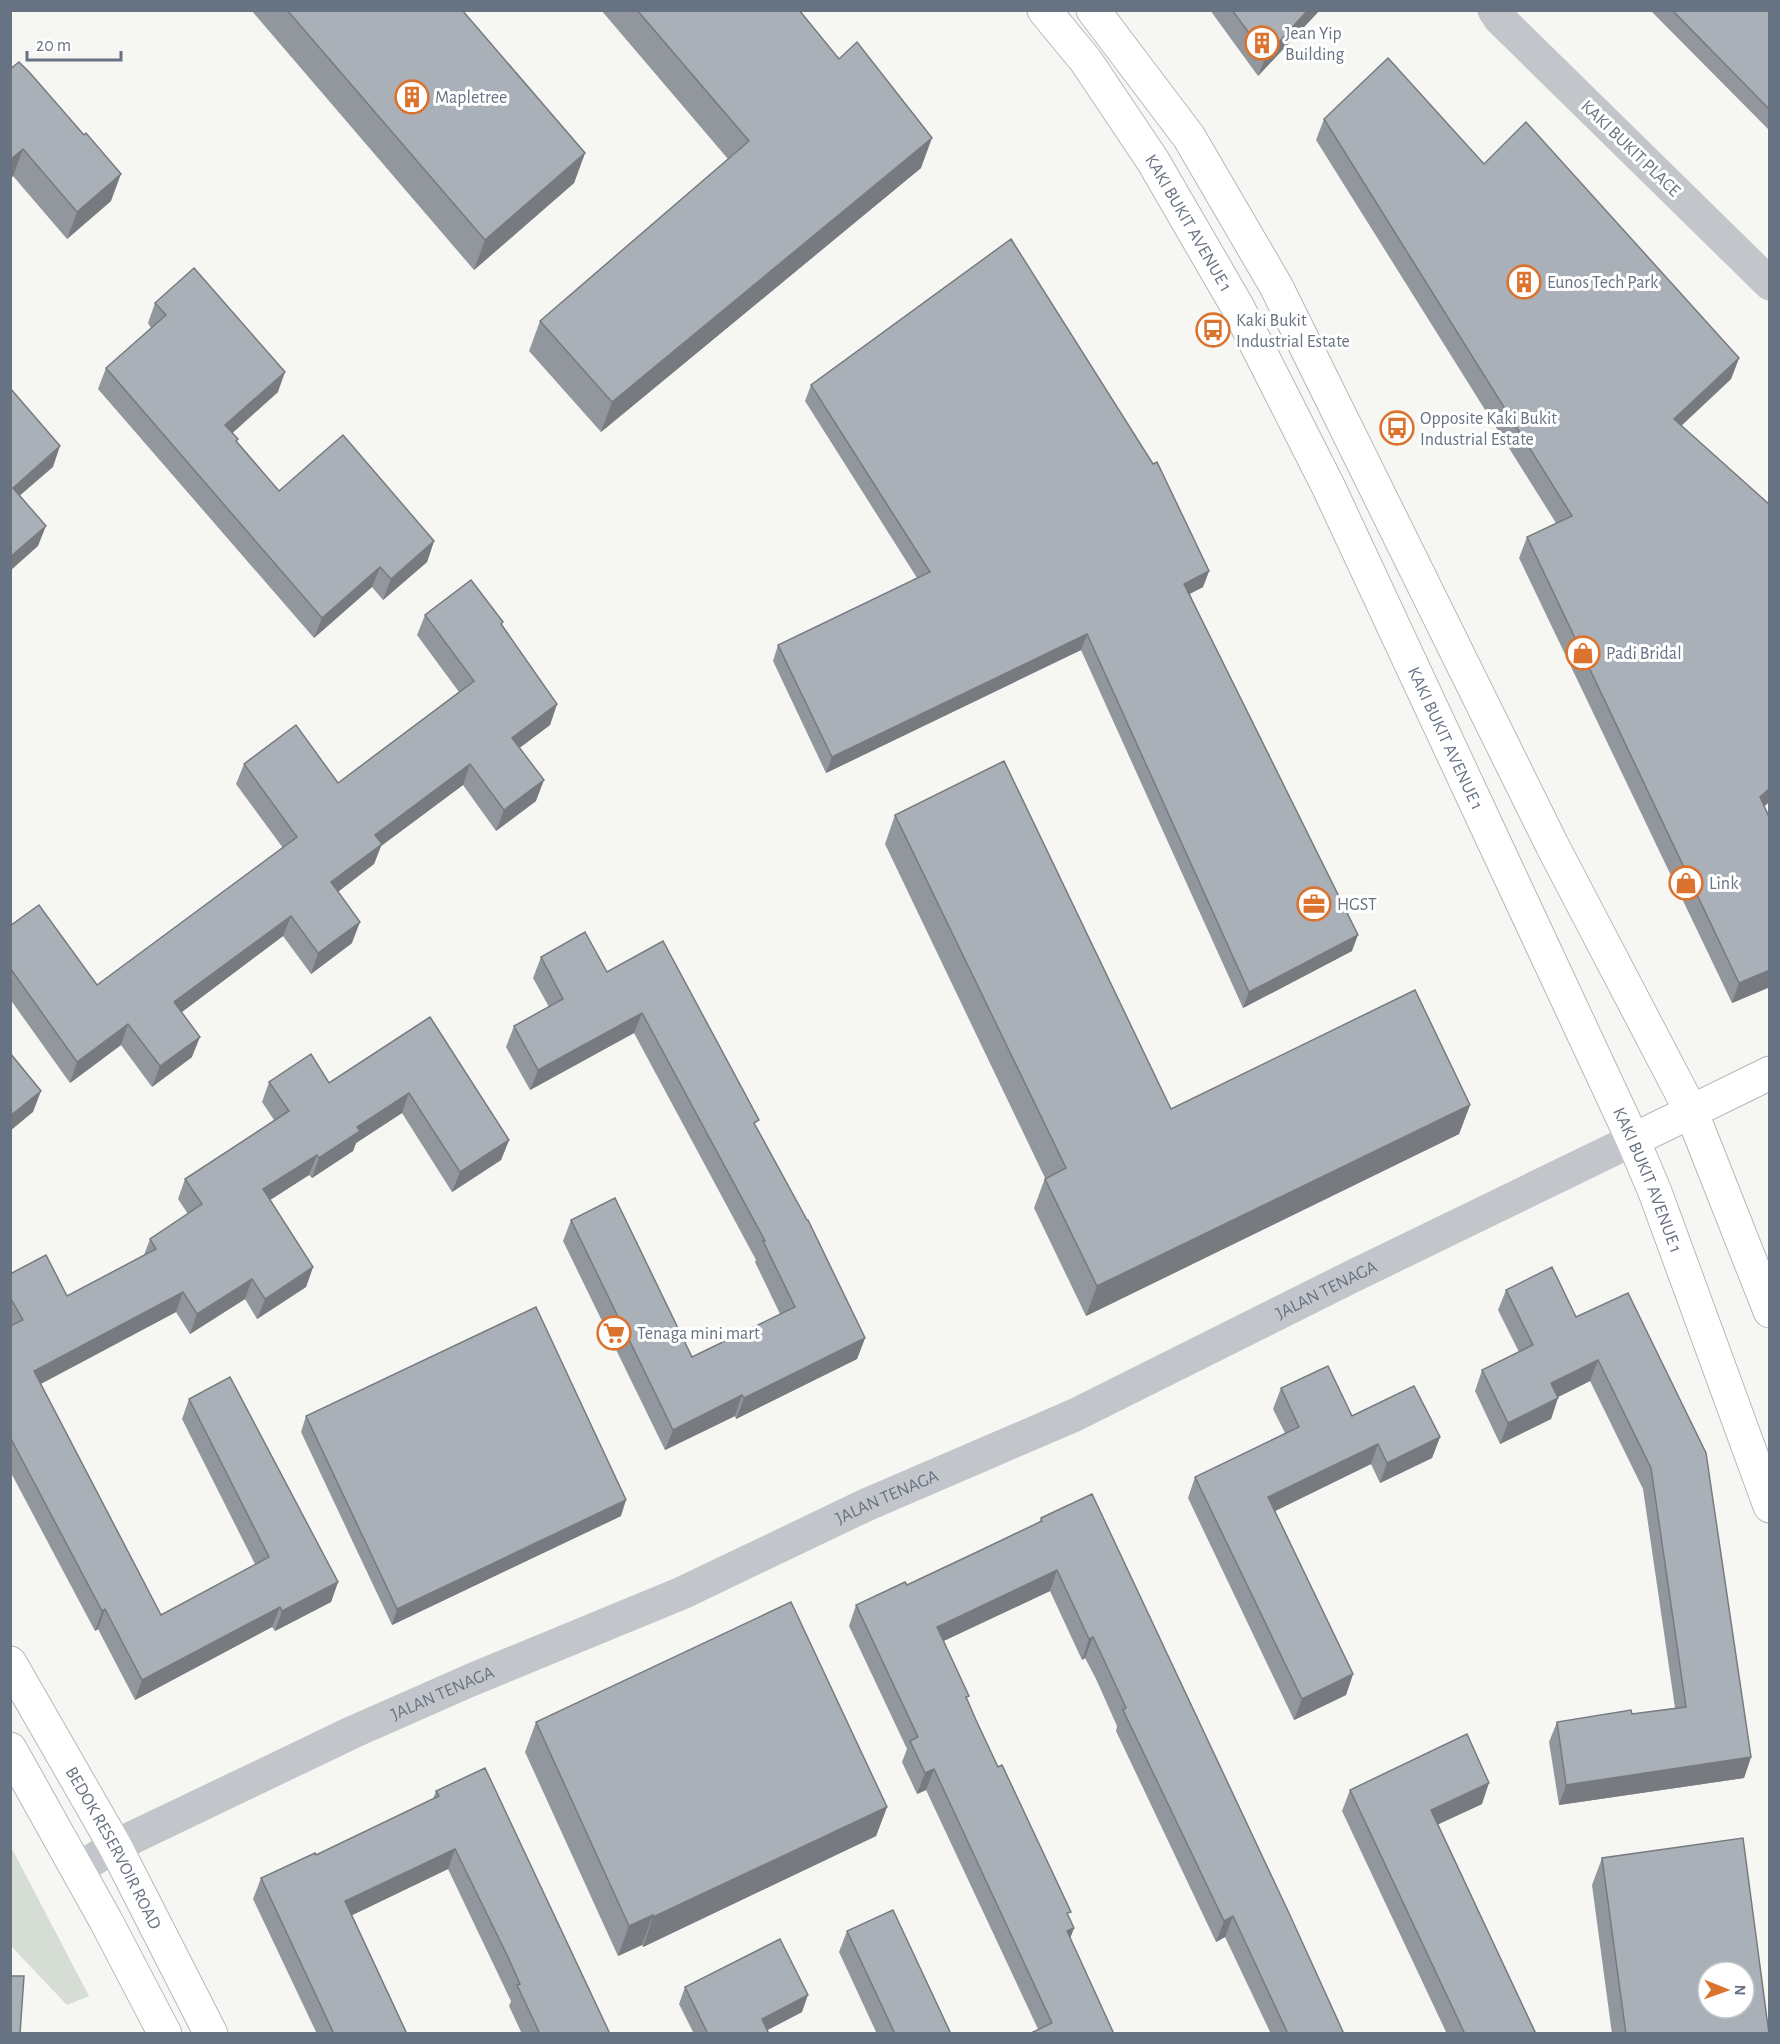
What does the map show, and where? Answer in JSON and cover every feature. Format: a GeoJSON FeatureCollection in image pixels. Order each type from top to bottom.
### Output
{"type":"FeatureCollection","features":[{"type":"Feature","properties":{"kind":"main road","name":"KAKI BUKIT AVENUE 1"},"geometry":{"type":"LineString","coordinates":[[1044,10],[1086,61],[1154,161],[1237,306],[1334,498],[1633,1140],[1655,1192],[1770,1506]]}},
{"type":"Feature","properties":{"kind":"main road"},"geometry":{"type":"LineString","coordinates":[[1095,12],[1189,137],[1276,286],[1552,845],[1691,1111],[1770,1311]]}},
{"type":"Feature","properties":{"kind":"main road","name":"JALAN TENAGA"},"geometry":{"type":"LineString","coordinates":[[1633,1140],[1770,1073]]}},
{"type":"Feature","properties":{"kind":"main road","name":"BEDOK RESERVOIR ROAD"},"geometry":{"type":"LineString","coordinates":[[10,1663],[115,1846],[211,2034]]}},
{"type":"Feature","properties":{"kind":"main road"},"geometry":{"type":"LineString","coordinates":[[10,1749],[78,1869],[165,2034]]}},
{"type":"Feature","properties":{"kind":"street","name":"KAKI BUKIT PLACE"},"geometry":{"type":"LineString","coordinates":[[1494,10],[1499,18],[1770,284]]}},
{"type":"Feature","properties":{"kind":"street","name":"JALAN TENAGA"},"geometry":{"type":"LineString","coordinates":[[78,1869],[115,1846],[353,1732],[471,1680],[682,1593],[866,1505],[1075,1415],[1633,1140]]}},
{"type":"Feature","properties":{"kind":"shaded area"},"geometry":{"type":"Polygon","coordinates":[[[10,1847],[89,1996],[67,2005],[11,1946],[10,1847]]]}},
{"type":"Feature","properties":{"kind":"building","name":"Mapletree"},"geometry":{"type":"Polygon","coordinates":[[[287,10],[462,10],[585,153],[485,240],[287,10]]]}},
{"type":"Feature","properties":{"kind":"building"},"geometry":{"type":"Polygon","coordinates":[[[637,10],[799,10],[839,59],[857,42],[932,138],[612,402],[540,321],[749,141],[637,10]]]}},
{"type":"Feature","properties":{"kind":"building"},"geometry":{"type":"Polygon","coordinates":[[[1232,10],[1308,10],[1266,56],[1232,10]]]}},
{"type":"Feature","properties":{"kind":"building"},"geometry":{"type":"Polygon","coordinates":[[[1672,10],[1770,10],[1770,110],[1672,10]]]}},
{"type":"Feature","properties":{"kind":"building"},"geometry":{"type":"Polygon","coordinates":[[[1388,58],[1484,164],[1526,122],[1739,358],[1674,419],[1770,505],[1770,788],[1760,797],[1770,819],[1770,970],[1739,983],[1527,537],[1572,516],[1324,119],[1388,58]]]}},
{"type":"Feature","properties":{"kind":"building"},"geometry":{"type":"Polygon","coordinates":[[[19,62],[121,174],[77,212],[23,149],[10,160],[10,69],[19,62]]]}},
{"type":"Feature","properties":{"kind":"building"},"geometry":{"type":"Polygon","coordinates":[[[1011,239],[1153,464],[1157,462],[1209,571],[1184,584],[1358,935],[1249,992],[1087,634],[832,757],[778,645],[930,572],[811,385],[1011,239]]]}},
{"type":"Feature","properties":{"kind":"building"},"geometry":{"type":"Polygon","coordinates":[[[194,268],[285,372],[225,425],[279,491],[343,435],[434,541],[391,579],[380,567],[322,618],[106,368],[166,315],[155,303],[194,268]]]}},
{"type":"Feature","properties":{"kind":"building"},"geometry":{"type":"Polygon","coordinates":[[[10,388],[60,446],[13,488],[46,526],[10,557],[10,388]]]}},
{"type":"Feature","properties":{"kind":"building"},"geometry":{"type":"Polygon","coordinates":[[[471,580],[503,622],[501,624],[557,704],[512,738],[544,780],[504,810],[470,764],[375,835],[382,844],[331,882],[360,922],[318,953],[291,916],[174,1002],[200,1037],[160,1066],[128,1024],[77,1062],[10,968],[10,926],[39,905],[97,985],[297,837],[244,764],[296,725],[338,783],[474,681],[425,615],[471,580]]]}},
{"type":"Feature","properties":{"kind":"building"},"geometry":{"type":"Polygon","coordinates":[[[1004,761],[1171,1109],[1415,990],[1470,1105],[1097,1286],[1045,1179],[1066,1168],[895,815],[1004,761]]]}},
{"type":"Feature","properties":{"kind":"building"},"geometry":{"type":"Polygon","coordinates":[[[585,932],[607,972],[663,941],[759,1120],[754,1123],[808,1220],[865,1338],[744,1398],[742,1395],[673,1430],[571,1220],[615,1198],[692,1357],[795,1307],[763,1241],[765,1241],[642,1013],[538,1070],[514,1026],[563,999],[541,957],[585,932]]]}},
{"type":"Feature","properties":{"kind":"building"},"geometry":{"type":"Polygon","coordinates":[[[430,1017],[509,1140],[460,1172],[409,1093],[357,1127],[360,1131],[319,1158],[317,1155],[263,1189],[313,1267],[265,1299],[252,1279],[197,1314],[183,1292],[34,1371],[161,1615],[269,1557],[189,1399],[230,1377],[338,1582],[282,1611],[280,1607],[142,1680],[105,1609],[102,1611],[10,1437],[10,1326],[23,1320],[10,1297],[10,1274],[46,1255],[67,1296],[156,1249],[150,1239],[202,1204],[185,1179],[289,1111],[269,1082],[311,1054],[329,1083],[430,1017]]]}},
{"type":"Feature","properties":{"kind":"building"},"geometry":{"type":"Polygon","coordinates":[[[10,1053],[41,1091],[10,1116],[10,1053]]]}},
{"type":"Feature","properties":{"kind":"building"},"geometry":{"type":"Polygon","coordinates":[[[1552,1267],[1576,1317],[1628,1293],[1706,1453],[1751,1757],[1566,1785],[1557,1722],[1631,1710],[1632,1714],[1686,1707],[1651,1468],[1598,1360],[1551,1383],[1558,1398],[1508,1423],[1482,1370],[1533,1345],[1506,1290],[1552,1267]]]}},
{"type":"Feature","properties":{"kind":"building"},"geometry":{"type":"Polygon","coordinates":[[[536,1307],[626,1500],[397,1609],[306,1416],[536,1307]]]}},
{"type":"Feature","properties":{"kind":"building"},"geometry":{"type":"Polygon","coordinates":[[[1328,1366],[1352,1416],[1414,1386],[1440,1437],[1387,1463],[1378,1444],[1268,1497],[1353,1674],[1302,1699],[1195,1477],[1299,1427],[1281,1388],[1328,1366]]]}},
{"type":"Feature","properties":{"kind":"building"},"geometry":{"type":"Polygon","coordinates":[[[1092,1494],[1344,2034],[1288,2034],[1233,1916],[1224,1921],[1123,1710],[1126,1708],[1103,1658],[1093,1637],[1089,1639],[1057,1570],[937,1627],[998,1767],[1002,1765],[1071,1912],[1067,1913],[1074,1928],[1067,1931],[1114,2034],[1029,2034],[1052,2023],[934,1769],[925,1773],[910,1741],[918,1737],[856,1605],[905,1582],[907,1585],[1042,1521],[1041,1518],[1092,1494]]]}},
{"type":"Feature","properties":{"kind":"building"},"geometry":{"type":"Polygon","coordinates":[[[791,1602],[887,1807],[653,1917],[653,1915],[629,1926],[536,1722],[791,1602]]]}},
{"type":"Feature","properties":{"kind":"building"},"geometry":{"type":"Polygon","coordinates":[[[1467,1734],[1489,1783],[1431,1810],[1536,2034],[1465,2034],[1350,1790],[1467,1734]]]}},
{"type":"Feature","properties":{"kind":"building"},"geometry":{"type":"Polygon","coordinates":[[[485,1768],[610,2034],[540,2034],[517,1985],[520,1984],[508,1957],[455,1849],[345,1901],[407,2034],[334,2034],[261,1878],[315,1853],[316,1855],[439,1796],[436,1791],[485,1768]]]}},
{"type":"Feature","properties":{"kind":"building"},"geometry":{"type":"Polygon","coordinates":[[[1743,1838],[1769,2034],[1626,2034],[1602,1858],[1743,1838]]]}},
{"type":"Feature","properties":{"kind":"building"},"geometry":{"type":"Polygon","coordinates":[[[893,1910],[951,2034],[895,2034],[847,1931],[893,1910]]]}},
{"type":"Feature","properties":{"kind":"building"},"geometry":{"type":"Polygon","coordinates":[[[780,1939],[808,1995],[762,2019],[769,2034],[708,2034],[685,1987],[780,1939]]]}},
{"type":"Feature","properties":{"kind":"building"},"geometry":{"type":"Polygon","coordinates":[[[10,1976],[24,1976],[20,2034],[10,2034],[10,1976]]]}},
{"type":"Feature","properties":{"kind":"place","name":"Jean Yip Building"},"geometry":{"type":"Point","coordinates":[1262,43]}},
{"type":"Feature","properties":{"kind":"place","name":"Mapletree"},"geometry":{"type":"Point","coordinates":[412,97]}},
{"type":"Feature","properties":{"kind":"place","name":"Eunos Tech Park"},"geometry":{"type":"Point","coordinates":[1524,282]}},
{"type":"Feature","properties":{"kind":"place","name":"Kaki Bukit Industrial Estate"},"geometry":{"type":"Point","coordinates":[1213,330]}},
{"type":"Feature","properties":{"kind":"place","name":"Opposite Kaki Bukit Industrial Estate"},"geometry":{"type":"Point","coordinates":[1397,428]}},
{"type":"Feature","properties":{"kind":"place","name":"Padi Bridal"},"geometry":{"type":"Point","coordinates":[1583,653]}},
{"type":"Feature","properties":{"kind":"place","name":"Link"},"geometry":{"type":"Point","coordinates":[1686,883]}},
{"type":"Feature","properties":{"kind":"place","name":"HGST"},"geometry":{"type":"Point","coordinates":[1314,904]}},
{"type":"Feature","properties":{"kind":"place","name":"Tenaga mini mart"},"geometry":{"type":"Point","coordinates":[614,1333]}}]}
